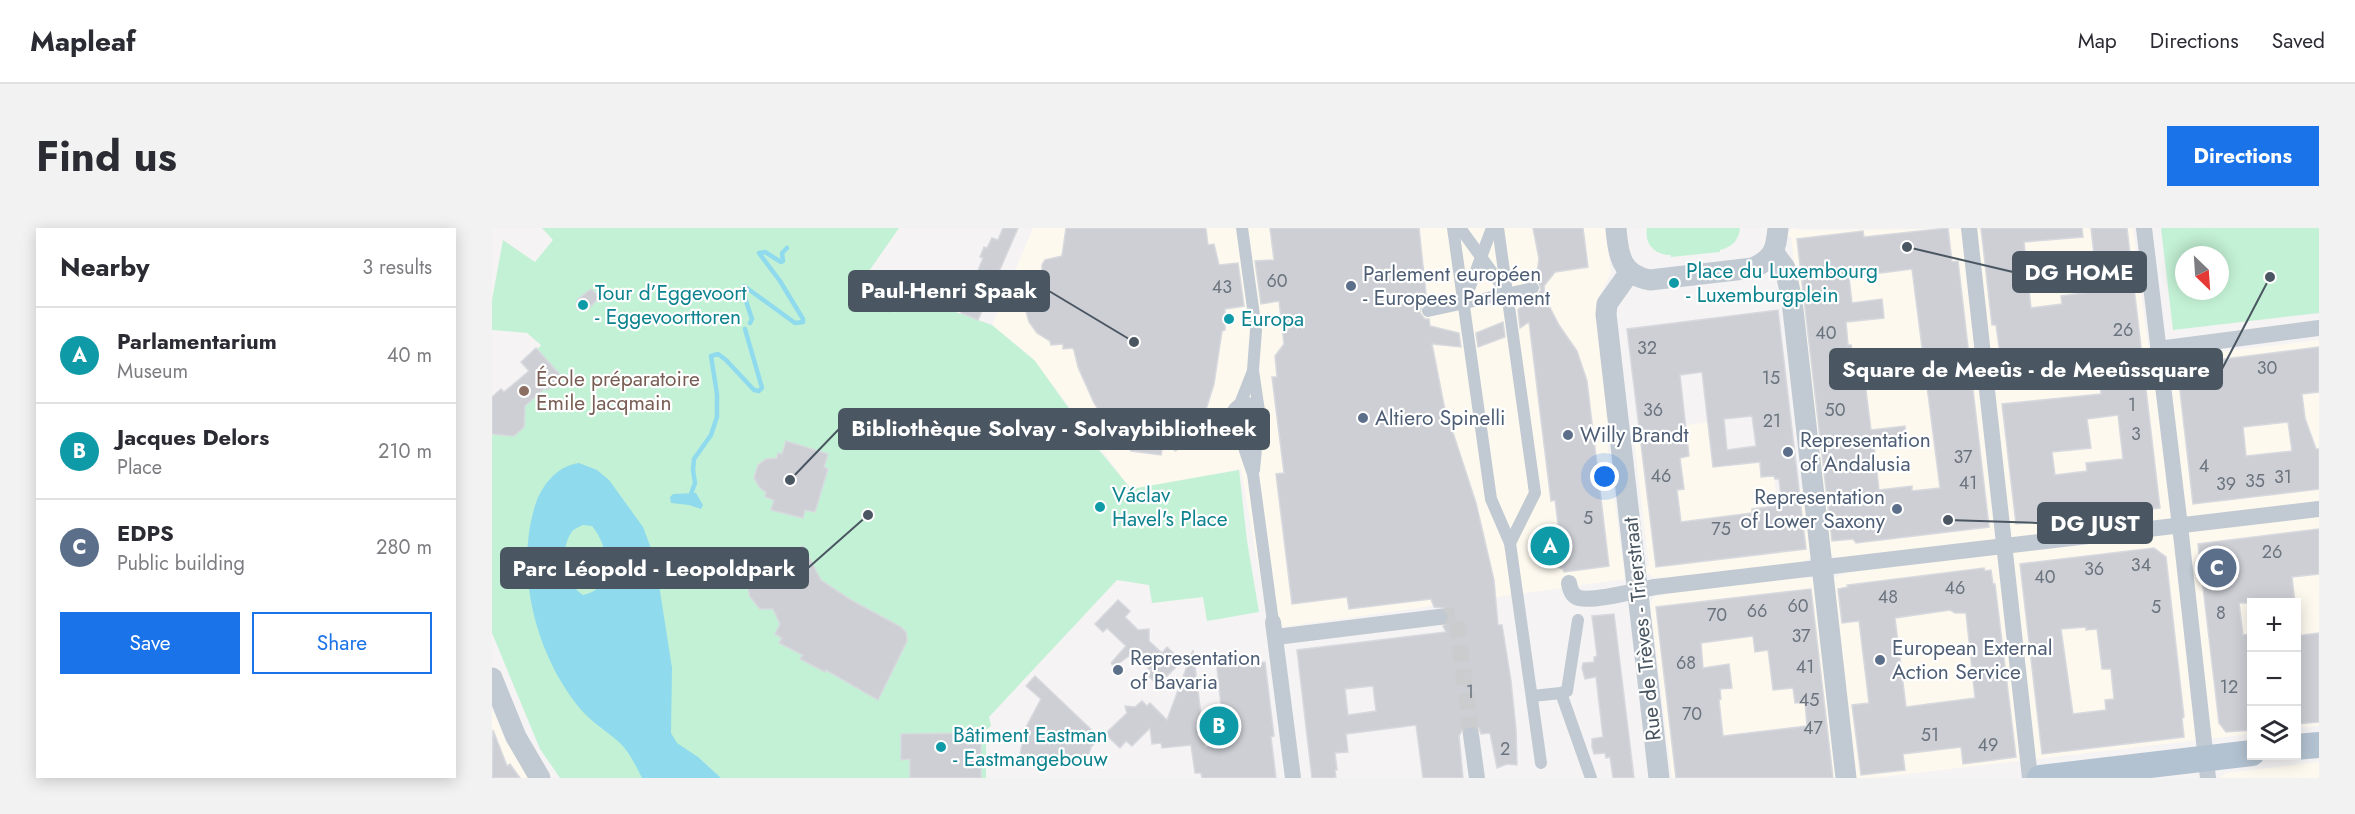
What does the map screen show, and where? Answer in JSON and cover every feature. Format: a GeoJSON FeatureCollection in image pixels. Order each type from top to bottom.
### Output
{"type":"FeatureCollection","features":[{"type":"Feature","properties":{"kind":"main road"},"geometry":{"type":"LineString","coordinates":[[2301,747],[2319,745]]}},
{"type":"Feature","properties":{"kind":"main road"},"geometry":{"type":"LineString","coordinates":[[2040,778],[2207,768],[2247,755]]}},
{"type":"Feature","properties":{"kind":"street"},"geometry":{"type":"LineString","coordinates":[[1242,228],[1256,330],[1253,370],[1261,422],[1258,427],[1253,474]]}},
{"type":"Feature","properties":{"kind":"street"},"geometry":{"type":"LineString","coordinates":[[1453,228],[1491,499],[1510,543],[1541,763]]}},
{"type":"Feature","properties":{"kind":"street"},"geometry":{"type":"LineString","coordinates":[[1460,228],[1507,294]]}},
{"type":"Feature","properties":{"kind":"street"},"geometry":{"type":"LineString","coordinates":[[1463,303],[1492,228]]}},
{"type":"Feature","properties":{"kind":"street"},"geometry":{"type":"LineString","coordinates":[[1498,228],[1535,493],[1510,543]]}},
{"type":"Feature","properties":{"kind":"street"},"geometry":{"type":"LineString","coordinates":[[1616,228],[1622,258],[1629,273],[1636,278],[1650,280],[1753,268],[1765,262],[1774,253],[1778,228]]}},
{"type":"Feature","properties":{"kind":"street"},"geometry":{"type":"LineString","coordinates":[[1969,228],[2030,778]]}},
{"type":"Feature","properties":{"kind":"street"},"geometry":{"type":"LineString","coordinates":[[2144,228],[2207,768]]}},
{"type":"Feature","properties":{"kind":"street"},"geometry":{"type":"LineString","coordinates":[[1774,253],[1785,268],[1792,302],[1846,778]]}},
{"type":"Feature","properties":{"kind":"street","name":"Rue de Trèves - Trierstraat"},"geometry":{"type":"LineString","coordinates":[[1629,273],[1607,304],[1606,314],[1659,778]]}},
{"type":"Feature","properties":{"kind":"street"},"geometry":{"type":"LineString","coordinates":[[1428,312],[1533,288]]}},
{"type":"Feature","properties":{"kind":"street"},"geometry":{"type":"LineString","coordinates":[[2158,349],[2319,328]]}},
{"type":"Feature","properties":{"kind":"street"},"geometry":{"type":"LineString","coordinates":[[1253,370],[1240,404],[1233,410],[1231,419],[1238,430],[1253,474],[1293,778]]}},
{"type":"Feature","properties":{"kind":"street"},"geometry":{"type":"LineString","coordinates":[[1240,404],[1251,404],[1260,411]]}},
{"type":"Feature","properties":{"kind":"street"},"geometry":{"type":"LineString","coordinates":[[1238,430],[1246,433],[1258,427]]}},
{"type":"Feature","properties":{"kind":"street"},"geometry":{"type":"LineString","coordinates":[[1569,583],[1569,589],[1578,598],[1589,599],[1638,590],[1822,567],[2319,509]]}},
{"type":"Feature","properties":{"kind":"street"},"geometry":{"type":"LineString","coordinates":[[1274,630],[1439,617]]}},
{"type":"Feature","properties":{"kind":"street"},"geometry":{"type":"LineString","coordinates":[[1532,696],[1567,691],[1578,620]]}},
{"type":"Feature","properties":{"kind":"street"},"geometry":{"type":"LineString","coordinates":[[492,678],[516,737],[540,778]]}},
{"type":"Feature","properties":{"kind":"street"},"geometry":{"type":"LineString","coordinates":[[1561,693],[1591,778]]}},
{"type":"Feature","properties":{"kind":"street"},"geometry":{"type":"LineString","coordinates":[[1471,735],[1477,778]]}},
{"type":"Feature","properties":{"kind":"shaded area"},"geometry":{"type":"Polygon","coordinates":[[[1033,228],[1605,228],[1611,273],[1596,302],[1600,334],[1598,336],[1611,434],[1606,435],[1625,579],[1269,629],[1241,469],[1131,489],[1032,357],[992,325],[1033,228]]]}},
{"type":"Feature","properties":{"kind":"shaded area"},"geometry":{"type":"Polygon","coordinates":[[[1792,228],[1805,230],[2133,228],[2151,369],[2170,366],[2175,357],[2319,340],[2319,726],[2301,728],[2301,598],[2247,598],[2247,734],[1873,778],[1856,778],[1833,579],[1845,574],[1843,557],[1834,557],[1828,550],[1791,237],[1788,237],[1792,228]]]}},
{"type":"Feature","properties":{"kind":"shaded area"},"geometry":{"type":"Polygon","coordinates":[[[1713,422],[1715,437],[1726,436],[1728,449],[1756,447],[1761,477],[1774,476],[1776,492],[1805,488],[1811,558],[1804,561],[1806,578],[1811,578],[1816,583],[1838,778],[1672,778],[1650,604],[1654,597],[1663,595],[1661,577],[1654,578],[1646,572],[1645,567],[1649,566],[1633,431],[1713,422]]]}},
{"type":"Feature","properties":{"kind":"shaded area"},"geometry":{"type":"Polygon","coordinates":[[[492,709],[507,744],[512,746],[530,778],[492,778],[492,709]]]}},
{"type":"Feature","properties":{"kind":"shaded area"},"geometry":{"type":"Polygon","coordinates":[[[2319,762],[2319,778],[2219,778],[2226,773],[2319,762]]]}},
{"type":"Feature","properties":{"kind":"green space"},"geometry":{"type":"Polygon","coordinates":[[[542,228],[899,228],[860,284],[895,313],[899,292],[992,325],[1035,361],[1095,445],[1131,489],[1239,470],[1247,541],[1259,612],[1207,621],[1203,597],[1152,603],[1149,585],[1117,580],[989,717],[991,726],[982,733],[986,742],[986,778],[560,778],[540,749],[492,633],[492,436],[497,432],[501,435],[514,436],[521,410],[545,388],[547,390],[562,377],[537,349],[541,346],[540,344],[527,333],[492,330],[492,300],[503,240],[535,262],[553,240],[542,228]]]}},
{"type":"Feature","properties":{"kind":"green space"},"geometry":{"type":"Polygon","coordinates":[[[1647,228],[1740,228],[1734,242],[1720,252],[1671,257],[1671,255],[1660,253],[1652,248],[1647,239],[1647,228]]]}},
{"type":"Feature","properties":{"kind":"green space"},"geometry":{"type":"Polygon","coordinates":[[[2161,228],[2319,228],[2319,313],[2173,330],[2161,228]]]}},
{"type":"Feature","properties":{"kind":"water"},"geometry":{"type":"Polygon","coordinates":[[[579,463],[597,470],[609,480],[643,527],[655,559],[672,668],[671,733],[677,743],[698,757],[721,778],[642,778],[624,747],[582,711],[566,690],[553,666],[534,615],[529,588],[527,561],[529,535],[540,493],[556,473],[579,463]],[[583,525],[573,530],[565,549],[568,575],[583,595],[594,591],[601,584],[607,566],[603,544],[592,526],[583,525]]]}},
{"type":"Feature","properties":{"kind":"water"},"geometry":{"type":"Polygon","coordinates":[[[696,493],[703,505],[701,509],[671,503],[670,497],[673,494],[696,493]]]}},
{"type":"Feature","properties":{"kind":"building"},"geometry":{"type":"Polygon","coordinates":[[[1003,228],[1018,228],[978,320],[961,313],[983,258],[980,257],[984,247],[987,248],[992,238],[998,240],[1003,228]]]}},
{"type":"Feature","properties":{"kind":"building"},"geometry":{"type":"Polygon","coordinates":[[[1066,228],[1203,228],[1206,229],[1208,245],[1214,244],[1219,265],[1238,263],[1244,306],[1225,309],[1225,330],[1222,331],[1214,384],[1202,422],[1196,435],[1186,445],[1175,451],[1165,435],[1161,455],[1131,451],[1129,448],[1133,426],[1116,437],[1094,403],[1078,367],[1074,350],[1072,348],[1063,349],[1063,344],[1051,345],[1050,341],[1037,333],[1029,322],[1025,308],[1029,291],[1042,275],[1042,265],[1045,260],[1062,256],[1066,228]]]}},
{"type":"Feature","properties":{"kind":"building","name":"Altiero Spinelli"},"geometry":{"type":"Polygon","coordinates":[[[1270,228],[1419,228],[1427,303],[1422,305],[1420,313],[1425,319],[1429,319],[1430,326],[1459,333],[1461,347],[1432,344],[1444,405],[1476,503],[1494,580],[1498,625],[1502,625],[1511,681],[1517,765],[1507,764],[1497,768],[1490,733],[1481,734],[1479,728],[1470,725],[1464,727],[1459,736],[1463,778],[1423,778],[1416,725],[1346,734],[1348,752],[1335,753],[1336,778],[1312,778],[1297,650],[1446,632],[1443,626],[1448,622],[1449,616],[1444,608],[1434,607],[1431,599],[1349,609],[1347,597],[1292,604],[1276,474],[1284,473],[1272,377],[1277,377],[1275,356],[1284,344],[1279,301],[1261,304],[1255,261],[1274,260],[1270,228]],[[1373,686],[1345,689],[1348,715],[1376,711],[1373,686]]]}},
{"type":"Feature","properties":{"kind":"building","name":"Willy Brandt"},"geometry":{"type":"Polygon","coordinates":[[[1533,228],[1583,228],[1588,267],[1555,272],[1544,286],[1545,298],[1559,325],[1577,351],[1587,381],[1609,566],[1564,572],[1563,569],[1552,565],[1549,540],[1559,532],[1555,500],[1551,501],[1529,322],[1520,328],[1518,310],[1528,298],[1538,294],[1541,290],[1536,280],[1539,259],[1533,228]]]}},
{"type":"Feature","properties":{"kind":"building"},"geometry":{"type":"Polygon","coordinates":[[[1948,228],[1952,262],[1958,261],[1989,527],[1856,543],[1853,539],[1832,541],[1797,239],[1863,231],[1864,237],[1948,228]],[[1912,269],[1849,277],[1852,303],[1882,299],[1884,318],[1846,322],[1848,345],[1851,345],[1854,359],[1862,359],[1871,430],[1905,426],[1906,441],[1874,445],[1879,490],[1912,486],[1912,491],[1940,488],[1912,269]]]}},
{"type":"Feature","properties":{"kind":"building"},"geometry":{"type":"Polygon","coordinates":[[[1981,228],[2082,228],[2083,237],[2024,242],[2031,308],[2062,304],[2061,296],[2098,291],[2091,228],[2127,228],[2160,508],[2016,524],[2002,404],[2101,394],[2099,372],[2004,382],[1996,325],[1992,325],[1981,228]],[[2118,415],[2087,419],[2091,448],[2052,452],[2055,475],[2087,471],[2086,463],[2123,459],[2118,415]]]}},
{"type":"Feature","properties":{"kind":"building"},"geometry":{"type":"Polygon","coordinates":[[[591,289],[600,297],[587,310],[578,310],[577,300],[591,289]]]}},
{"type":"Feature","properties":{"kind":"building"},"geometry":{"type":"Polygon","coordinates":[[[1778,310],[1806,549],[1656,567],[1627,329],[1778,310]],[[1702,372],[1680,375],[1689,456],[1680,458],[1684,489],[1677,490],[1681,522],[1752,513],[1752,509],[1782,505],[1779,479],[1775,479],[1774,476],[1761,477],[1760,462],[1713,467],[1702,372]],[[1752,416],[1724,419],[1727,450],[1756,446],[1752,416]]]}},
{"type":"Feature","properties":{"kind":"building"},"geometry":{"type":"Polygon","coordinates":[[[1503,322],[1505,337],[1478,347],[1476,333],[1503,322]]]}},
{"type":"Feature","properties":{"kind":"building"},"geometry":{"type":"Polygon","coordinates":[[[2319,347],[2319,392],[2302,394],[2305,418],[2316,449],[2319,449],[2319,489],[2193,504],[2177,365],[2319,347]],[[2288,422],[2243,427],[2246,456],[2292,451],[2288,422]]]}},
{"type":"Feature","properties":{"kind":"building","name":"École préparatoire Emile Jacqmain"},"geometry":{"type":"Polygon","coordinates":[[[536,348],[562,377],[547,390],[545,388],[525,406],[524,427],[514,436],[492,434],[492,397],[501,389],[504,392],[529,371],[521,362],[536,348]]]}},
{"type":"Feature","properties":{"kind":"building"},"geometry":{"type":"Polygon","coordinates":[[[786,441],[828,454],[824,467],[828,469],[815,512],[805,510],[803,518],[771,510],[774,500],[765,497],[766,492],[760,488],[754,478],[758,465],[766,459],[777,458],[778,453],[782,454],[786,441]]]}},
{"type":"Feature","properties":{"kind":"building"},"geometry":{"type":"Polygon","coordinates":[[[2319,529],[2319,574],[2292,577],[2294,598],[2247,598],[2247,603],[2239,603],[2243,635],[2247,635],[2247,730],[2226,732],[2219,723],[2198,544],[2319,529]]]}},
{"type":"Feature","properties":{"kind":"building"},"geometry":{"type":"Polygon","coordinates":[[[803,546],[821,580],[906,632],[907,641],[878,700],[826,670],[825,672],[800,659],[803,655],[779,643],[782,638],[775,634],[780,624],[773,609],[760,609],[750,597],[747,584],[757,570],[803,546]]]}},
{"type":"Feature","properties":{"kind":"building"},"geometry":{"type":"Polygon","coordinates":[[[2154,548],[2166,557],[2184,717],[2182,718],[2184,737],[2042,754],[2020,564],[2154,548]],[[2086,627],[2061,629],[2073,714],[2106,710],[2105,700],[2114,699],[2111,669],[2102,669],[2097,629],[2086,630],[2086,627]]]}},
{"type":"Feature","properties":{"kind":"building"},"geometry":{"type":"Polygon","coordinates":[[[1984,568],[1985,571],[1991,570],[1993,584],[1995,584],[2016,757],[1963,764],[1961,747],[1903,754],[1905,770],[1861,775],[1852,705],[1869,703],[1859,621],[1842,623],[1838,589],[1848,587],[1847,585],[1984,568]],[[1950,610],[1895,618],[1906,707],[1975,698],[1966,613],[1955,613],[1950,610]]]}},
{"type":"Feature","properties":{"kind":"building"},"geometry":{"type":"Polygon","coordinates":[[[1811,589],[1833,778],[1676,778],[1656,607],[1811,589]],[[1753,636],[1701,643],[1703,668],[1729,664],[1732,688],[1720,689],[1721,699],[1719,700],[1723,736],[1807,726],[1805,702],[1795,703],[1793,688],[1773,690],[1768,650],[1755,652],[1753,636]]]}},
{"type":"Feature","properties":{"kind":"building"},"geometry":{"type":"Polygon","coordinates":[[[1118,600],[1130,611],[1125,617],[1138,630],[1149,629],[1149,641],[1162,653],[1167,647],[1182,661],[1158,685],[1147,675],[1151,671],[1133,653],[1114,667],[1111,663],[1126,646],[1107,628],[1103,632],[1095,624],[1118,600]]]}},
{"type":"Feature","properties":{"kind":"building"},"geometry":{"type":"Polygon","coordinates":[[[1614,614],[1634,778],[1613,778],[1610,757],[1606,758],[1605,753],[1594,754],[1592,739],[1603,737],[1596,677],[1585,679],[1582,668],[1583,663],[1594,662],[1594,657],[1597,656],[1592,616],[1614,614]]]}},
{"type":"Feature","properties":{"kind":"building"},"geometry":{"type":"Polygon","coordinates":[[[2319,633],[2319,722],[2301,724],[2301,635],[2319,633]]]}},
{"type":"Feature","properties":{"kind":"building"},"geometry":{"type":"Polygon","coordinates":[[[1193,650],[1205,747],[1225,745],[1217,667],[1265,662],[1274,736],[1271,737],[1276,778],[1202,778],[1201,773],[1195,773],[1191,745],[1162,748],[1161,743],[1152,744],[1150,728],[1132,746],[1126,741],[1120,748],[1105,734],[1127,713],[1125,706],[1135,707],[1142,701],[1147,706],[1150,703],[1167,720],[1193,650]]]}},
{"type":"Feature","properties":{"kind":"building"},"geometry":{"type":"Polygon","coordinates":[[[1035,676],[1100,738],[1091,747],[1088,757],[1018,765],[1025,729],[1041,699],[1026,686],[1035,676]]]}},
{"type":"Feature","properties":{"kind":"building"},"geometry":{"type":"Polygon","coordinates":[[[493,730],[507,766],[510,764],[520,778],[492,778],[493,730]]]}},
{"type":"Feature","properties":{"kind":"building","name":"Bâtiment Eastman - Eastmangebouw"},"geometry":{"type":"Polygon","coordinates":[[[981,733],[981,778],[910,778],[910,759],[901,760],[901,734],[981,733]]]}},
{"type":"Feature","properties":{"kind":"waterway"},"geometry":{"type":"LineString","coordinates":[[750,323],[752,319],[742,289],[744,286],[795,323],[803,322],[780,281],[759,253],[765,252],[781,262],[783,261],[782,253],[787,248]]}},
{"type":"Feature","properties":{"kind":"waterway"},"geometry":{"type":"LineString","coordinates":[[691,494],[695,483],[694,459],[711,435],[717,417],[717,394],[711,356],[718,354],[726,360],[754,390],[759,391],[762,388],[745,329]]}},
{"type":"Feature","properties":{"kind":"tunnel"},"geometry":{"type":"LineString","coordinates":[[1439,617],[1456,615],[1471,735]]}},
{"type":"Feature","properties":{"kind":"place","name":"DG HOME"},"geometry":{"type":"Point","coordinates":[1907,247]}},
{"type":"Feature","properties":{"kind":"place","name":"Square de Meeûs - de Meeûssquare"},"geometry":{"type":"Point","coordinates":[2270,277]}},
{"type":"Feature","properties":{"kind":"place","name":"Place du Luxembourg - Luxemburgplein"},"geometry":{"type":"Point","coordinates":[1674,283]}},
{"type":"Feature","properties":{"kind":"place","name":"Parlement européen - Europees Parlement"},"geometry":{"type":"Point","coordinates":[1351,286]}},
{"type":"Feature","properties":{"kind":"place","name":"Tour d’Eggevoort - Eggevoorttoren"},"geometry":{"type":"Point","coordinates":[583,305]}},
{"type":"Feature","properties":{"kind":"place","name":"Europa"},"geometry":{"type":"Point","coordinates":[1229,319]}},
{"type":"Feature","properties":{"kind":"place","name":"Paul-Henri Spaak"},"geometry":{"type":"Point","coordinates":[1134,342]}},
{"type":"Feature","properties":{"kind":"place","name":"École préparatoire Emile Jacqmain"},"geometry":{"type":"Point","coordinates":[524,391]}},
{"type":"Feature","properties":{"kind":"place","name":"Altiero Spinelli"},"geometry":{"type":"Point","coordinates":[1363,418]}},
{"type":"Feature","properties":{"kind":"place","name":"Willy Brandt"},"geometry":{"type":"Point","coordinates":[1568,435]}},
{"type":"Feature","properties":{"kind":"place","name":"Representation of Andalusia"},"geometry":{"type":"Point","coordinates":[1788,452]}},
{"type":"Feature","properties":{"kind":"place","name":"Bibliothèque Solvay - Solvaybibliotheek"},"geometry":{"type":"Point","coordinates":[790,480]}},
{"type":"Feature","properties":{"kind":"place","name":"Václav Havel's Place"},"geometry":{"type":"Point","coordinates":[1100,507]}},
{"type":"Feature","properties":{"kind":"place","name":"Representation of Lower Saxony"},"geometry":{"type":"Point","coordinates":[1897,509]}},
{"type":"Feature","properties":{"kind":"place","name":"Parc Léopold - Leopoldpark"},"geometry":{"type":"Point","coordinates":[868,515]}},
{"type":"Feature","properties":{"kind":"place","name":"DG JUST"},"geometry":{"type":"Point","coordinates":[1948,520]}},
{"type":"Feature","properties":{"kind":"place","name":"Parlamentarium"},"geometry":{"type":"Point","coordinates":[1550,546]}},
{"type":"Feature","properties":{"kind":"place","name":"EDPS"},"geometry":{"type":"Point","coordinates":[2217,568]}},
{"type":"Feature","properties":{"kind":"place","name":"European External Action Service"},"geometry":{"type":"Point","coordinates":[1880,660]}},
{"type":"Feature","properties":{"kind":"place","name":"Representation of Bavaria"},"geometry":{"type":"Point","coordinates":[1118,670]}},
{"type":"Feature","properties":{"kind":"place","name":"Jacques Delors"},"geometry":{"type":"Point","coordinates":[1219,726]}},
{"type":"Feature","properties":{"kind":"place","name":"Bâtiment Eastman - Eastmangebouw"},"geometry":{"type":"Point","coordinates":[941,747]}}]}
